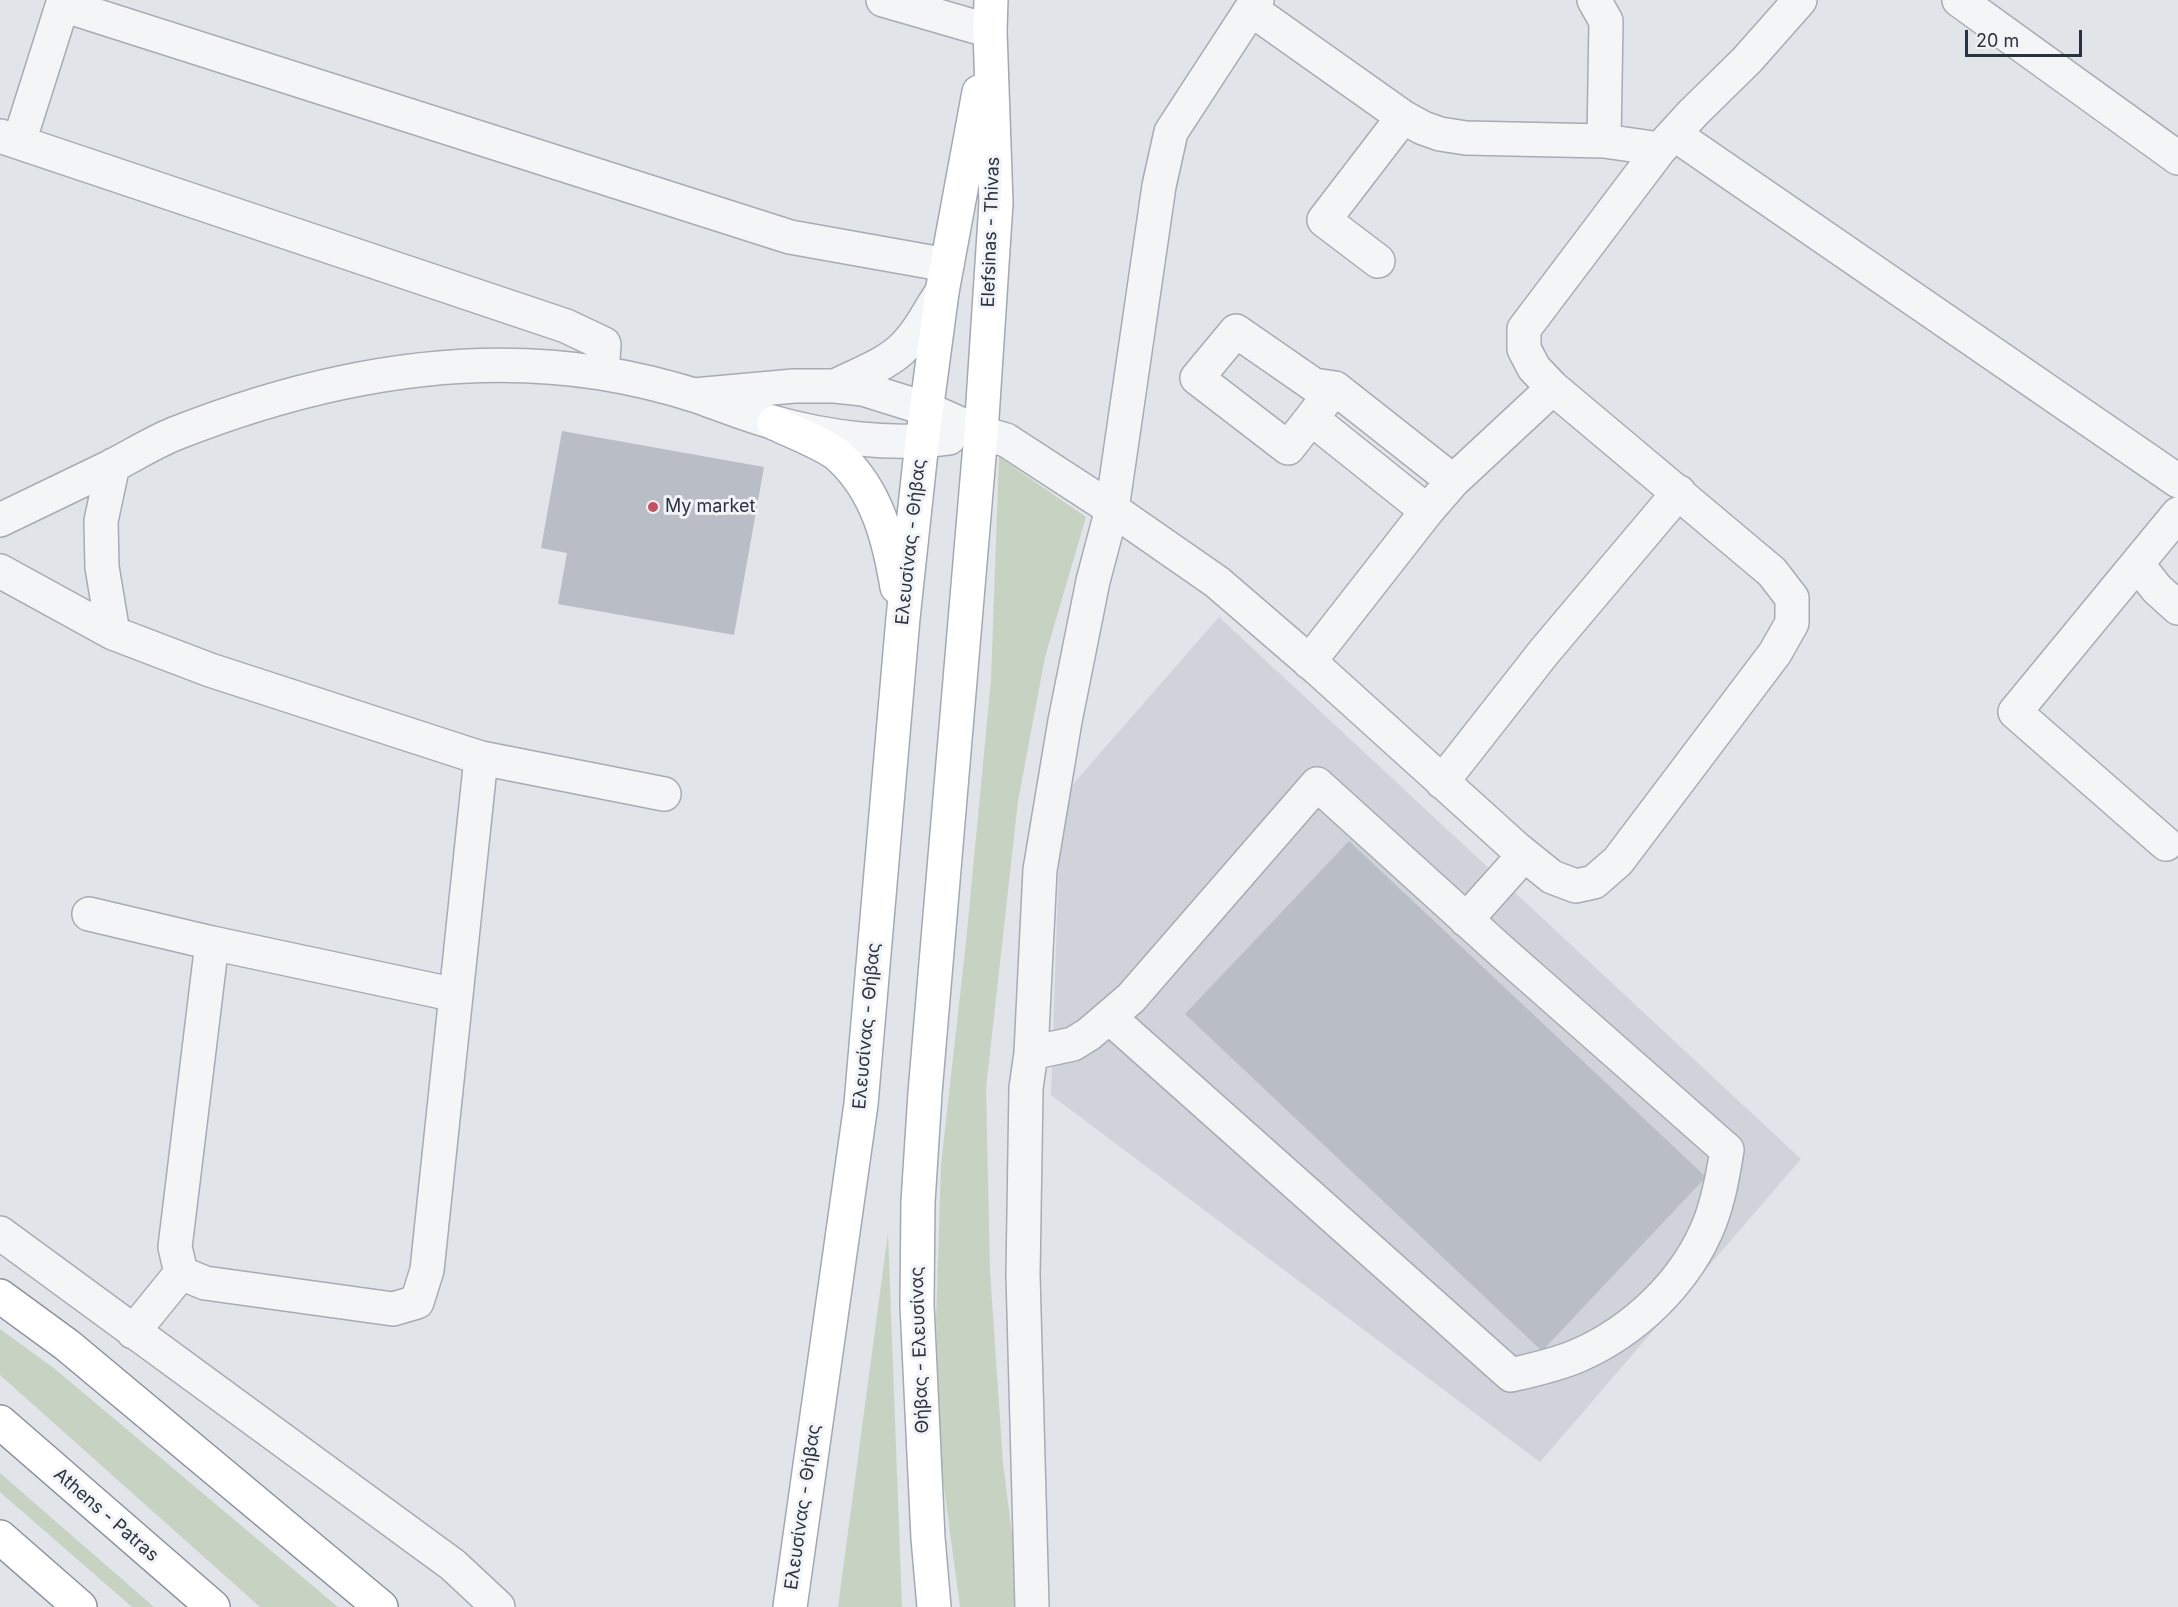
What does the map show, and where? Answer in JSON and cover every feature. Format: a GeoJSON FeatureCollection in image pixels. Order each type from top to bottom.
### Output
{"type":"FeatureCollection","features":[{"type":"Feature","properties":{"kind":"main road","name":"Elefsinas - Thivas"},"geometry":{"type":"LineString","coordinates":[[944,278],[991,16]]}},
{"type":"Feature","properties":{"kind":"main road","name":"Elefsinas - Thivas"},"geometry":{"type":"LineString","coordinates":[[981,433],[996,203],[991,16]]}},
{"type":"Feature","properties":{"kind":"main road"},"geometry":{"type":"LineString","coordinates":[[927,409],[944,278]]}},
{"type":"Feature","properties":{"kind":"main road","name":"Ελευσίνας - Θήβας"},"geometry":{"type":"LineString","coordinates":[[790,1607],[861,1104],[903,618],[927,409]]}},
{"type":"Feature","properties":{"kind":"main road"},"geometry":{"type":"LineString","coordinates":[[774,423],[839,455],[866,488],[879,511],[890,550],[903,618]]}},
{"type":"Feature","properties":{"kind":"main road","name":"Θήβας - Ελευσίνας"},"geometry":{"type":"LineString","coordinates":[[934,1607],[928,1538],[917,1305],[918,1202],[925,1093],[981,433]]}},
{"type":"Feature","properties":{"kind":"main road"},"geometry":{"type":"LineString","coordinates":[[0,1296],[67,1345],[381,1607]]}},
{"type":"Feature","properties":{"kind":"main road","name":"Athens - Patras"},"geometry":{"type":"LineString","coordinates":[[0,1422],[213,1607]]}},
{"type":"Feature","properties":{"kind":"main road"},"geometry":{"type":"LineString","coordinates":[[0,1537],[80,1607]]}},
{"type":"Feature","properties":{"kind":"street"},"geometry":{"type":"LineString","coordinates":[[883,0],[991,16]]}},
{"type":"Feature","properties":{"kind":"street"},"geometry":{"type":"LineString","coordinates":[[1594,0],[1606,21],[1604,141]]}},
{"type":"Feature","properties":{"kind":"street"},"geometry":{"type":"LineString","coordinates":[[694,395],[744,390],[836,386],[863,388],[927,409],[981,433],[1006,440],[1112,509],[1217,582],[1310,662],[1524,855],[1552,877],[1576,886],[1594,882],[1618,861],[1776,653],[1792,622],[1792,598],[1772,572],[1553,388],[1534,368],[1524,349],[1524,329],[1667,142],[1748,60],[1800,0]]}},
{"type":"Feature","properties":{"kind":"street"},"geometry":{"type":"LineString","coordinates":[[1959,0],[2178,158]]}},
{"type":"Feature","properties":{"kind":"street"},"geometry":{"type":"LineString","coordinates":[[602,373],[604,344],[566,326],[9,140],[63,2],[790,237],[944,278],[911,340],[896,354],[836,386]]}},
{"type":"Feature","properties":{"kind":"street"},"geometry":{"type":"LineString","coordinates":[[1032,1607],[1023,1275],[1026,1088],[1031,1053],[1040,870],[1065,721],[1093,581],[1112,509],[1159,186],[1171,132],[1254,5],[1403,117],[1440,134],[1466,138],[1667,142],[2178,481]]}},
{"type":"Feature","properties":{"kind":"street"},"geometry":{"type":"LineString","coordinates":[[1378,261],[1324,220],[1403,117]]}},
{"type":"Feature","properties":{"kind":"street"},"geometry":{"type":"LineString","coordinates":[[1335,388],[1288,448],[1197,378],[1236,331],[1314,385],[1335,388],[1453,481]]}},
{"type":"Feature","properties":{"kind":"street"},"geometry":{"type":"LineString","coordinates":[[0,520],[171,435],[248,407],[344,381],[467,365],[531,365],[602,373],[694,395],[774,423],[886,442],[922,441],[981,433]]}},
{"type":"Feature","properties":{"kind":"street"},"geometry":{"type":"LineString","coordinates":[[1310,662],[1427,511],[1453,481],[1553,388]]}},
{"type":"Feature","properties":{"kind":"street"},"geometry":{"type":"LineString","coordinates":[[1312,419],[1427,511]]}},
{"type":"Feature","properties":{"kind":"street"},"geometry":{"type":"LineString","coordinates":[[113,465],[101,521],[102,567],[113,633]]}},
{"type":"Feature","properties":{"kind":"street"},"geometry":{"type":"LineString","coordinates":[[1442,782],[1544,652],[1678,492]]}},
{"type":"Feature","properties":{"kind":"street"},"geometry":{"type":"LineString","coordinates":[[2166,844],[2015,712],[2178,514]]}},
{"type":"Feature","properties":{"kind":"street"},"geometry":{"type":"LineString","coordinates":[[2137,564],[2157,589],[2178,608]]}},
{"type":"Feature","properties":{"kind":"street"},"geometry":{"type":"LineString","coordinates":[[0,572],[113,633],[210,670],[481,758],[664,794]]}},
{"type":"Feature","properties":{"kind":"street"},"geometry":{"type":"LineString","coordinates":[[181,1273],[205,1283],[393,1309],[417,1302],[427,1270],[481,758]]}},
{"type":"Feature","properties":{"kind":"street"},"geometry":{"type":"LineString","coordinates":[[1031,1053],[1073,1044],[1089,1034],[1131,998],[1317,784],[1466,920],[1728,1150],[1721,1187],[1709,1223],[1692,1256],[1670,1287],[1643,1315],[1612,1338],[1577,1356],[1511,1375],[1109,1017]]}},
{"type":"Feature","properties":{"kind":"street"},"geometry":{"type":"LineString","coordinates":[[1466,920],[1524,855]]}},
{"type":"Feature","properties":{"kind":"street"},"geometry":{"type":"LineString","coordinates":[[89,914],[212,943],[456,995]]}},
{"type":"Feature","properties":{"kind":"street"},"geometry":{"type":"LineString","coordinates":[[181,1273],[176,1247],[212,943]]}},
{"type":"Feature","properties":{"kind":"street"},"geometry":{"type":"LineString","coordinates":[[0,1233],[453,1565],[498,1607]]}},
{"type":"Feature","properties":{"kind":"street"},"geometry":{"type":"LineString","coordinates":[[133,1332],[181,1273]]}},
{"type":"Feature","properties":{"kind":"shaded area"},"geometry":{"type":"Polygon","coordinates":[[[1219,617],[1801,1159],[1540,1462],[1051,1095],[1061,798],[1219,617]]]}},
{"type":"Feature","properties":{"kind":"green space"},"geometry":{"type":"Polygon","coordinates":[[[999,457],[1086,517],[1045,657],[1018,801],[986,1088],[990,1271],[1003,1463],[1020,1607],[960,1607],[942,1473],[936,1321],[941,1165],[966,942],[991,680],[999,457]]]}},
{"type":"Feature","properties":{"kind":"green space"},"geometry":{"type":"Polygon","coordinates":[[[888,1233],[902,1607],[838,1607],[888,1233]]]}},
{"type":"Feature","properties":{"kind":"green space"},"geometry":{"type":"Polygon","coordinates":[[[0,1329],[55,1369],[338,1607],[260,1607],[0,1375],[0,1329]]]}},
{"type":"Feature","properties":{"kind":"green space"},"geometry":{"type":"Polygon","coordinates":[[[0,1473],[154,1607],[132,1607],[0,1492],[0,1473]]]}},
{"type":"Feature","properties":{"kind":"building","name":"My market"},"geometry":{"type":"Polygon","coordinates":[[[562,431],[764,467],[734,635],[558,604],[567,553],[541,548],[562,431]]]}},
{"type":"Feature","properties":{"kind":"building"},"geometry":{"type":"Polygon","coordinates":[[[1349,841],[1706,1177],[1542,1351],[1185,1014],[1349,841]]]}},
{"type":"Feature","properties":{"kind":"place","name":"My market"},"geometry":{"type":"Point","coordinates":[653,507]}}]}
